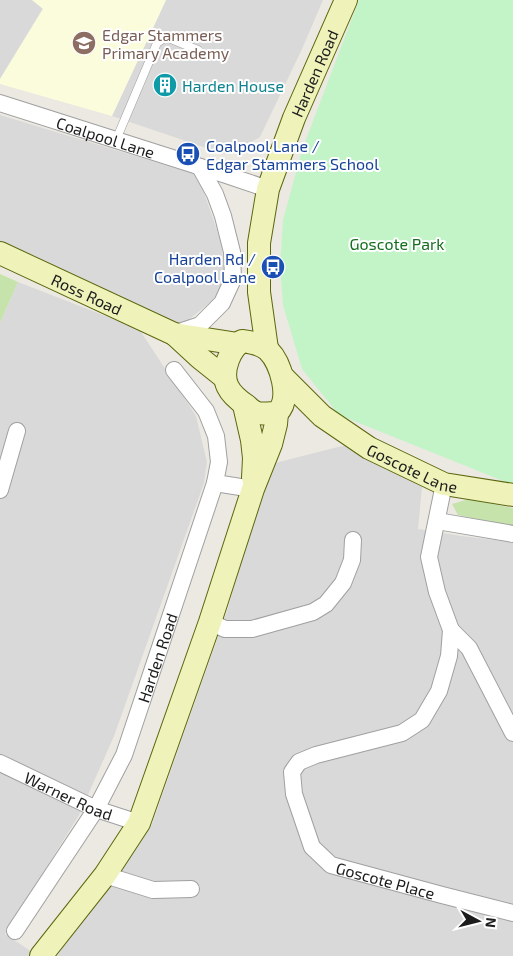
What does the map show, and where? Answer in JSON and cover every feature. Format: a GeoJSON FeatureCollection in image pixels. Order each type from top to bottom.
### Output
{"type":"FeatureCollection","features":[{"type":"Feature","properties":{"kind":"street","name":"Harden Road"},"geometry":{"type":"LineString","coordinates":[[267,349],[259,292],[259,243],[268,189],[294,118],[346,0]]}},
{"type":"Feature","properties":{"kind":"street","name":"Coalpool Lane"},"geometry":{"type":"LineString","coordinates":[[0,103],[268,189]]}},
{"type":"Feature","properties":{"kind":"street"},"geometry":{"type":"LineString","coordinates":[[174,334],[200,325],[222,303],[233,279],[232,252],[223,216],[200,167]]}},
{"type":"Feature","properties":{"kind":"street","name":"Ross Road"},"geometry":{"type":"LineString","coordinates":[[0,253],[174,334],[225,378]]}},
{"type":"Feature","properties":{"kind":"street","name":"Harden Road"},"geometry":{"type":"LineString","coordinates":[[240,342],[248,316],[259,292]]}},
{"type":"Feature","properties":{"kind":"street","name":"Ross Road"},"geometry":{"type":"LineString","coordinates":[[174,334],[240,342]]}},
{"type":"Feature","properties":{"kind":"street"},"geometry":{"type":"LineString","coordinates":[[41,956],[105,875],[139,823],[210,622],[253,489],[271,444],[284,394],[283,377],[274,358],[267,349],[252,342],[240,342],[231,352],[226,366],[225,378],[227,386],[236,398],[256,413],[279,412]]}},
{"type":"Feature","properties":{"kind":"street","name":"Harden Road"},"geometry":{"type":"LineString","coordinates":[[15,932],[96,809],[124,755],[215,483],[219,462],[216,436],[206,411],[174,370]]}},
{"type":"Feature","properties":{"kind":"street","name":"Goscote Lane"},"geometry":{"type":"LineString","coordinates":[[283,377],[322,416],[369,448],[444,484],[513,495]]}},
{"type":"Feature","properties":{"kind":"street"},"geometry":{"type":"LineString","coordinates":[[244,404],[254,458],[253,489]]}},
{"type":"Feature","properties":{"kind":"street","name":"Goscote Lane"},"geometry":{"type":"LineString","coordinates":[[279,412],[293,410],[322,416]]}},
{"type":"Feature","properties":{"kind":"street"},"geometry":{"type":"LineString","coordinates":[[0,490],[17,430]]}},
{"type":"Feature","properties":{"kind":"street"},"geometry":{"type":"LineString","coordinates":[[215,483],[253,489]]}},
{"type":"Feature","properties":{"kind":"street","name":"Goscote Place"},"geometry":{"type":"LineString","coordinates":[[444,484],[429,557],[437,592],[451,630],[449,656],[439,691],[422,720],[402,733],[316,755],[299,762],[292,772],[294,794],[312,847],[332,865],[513,913]]}},
{"type":"Feature","properties":{"kind":"street"},"geometry":{"type":"LineString","coordinates":[[437,521],[513,534]]}},
{"type":"Feature","properties":{"kind":"street"},"geometry":{"type":"LineString","coordinates":[[210,622],[225,629],[252,629],[313,612],[326,604],[343,583],[352,560],[353,540]]}},
{"type":"Feature","properties":{"kind":"street"},"geometry":{"type":"LineString","coordinates":[[451,630],[469,648],[513,733]]}},
{"type":"Feature","properties":{"kind":"street","name":"Warner Road"},"geometry":{"type":"LineString","coordinates":[[0,763],[96,809],[139,823]]}},
{"type":"Feature","properties":{"kind":"street"},"geometry":{"type":"LineString","coordinates":[[105,875],[154,890],[191,889]]}},
{"type":"Feature","properties":{"kind":"lane"},"geometry":{"type":"LineString","coordinates":[[116,140],[158,43],[166,37],[198,50]]}},
{"type":"Feature","properties":{"kind":"shaded area"},"geometry":{"type":"Polygon","coordinates":[[[0,0],[32,0],[43,8],[0,79],[0,0]]]}},
{"type":"Feature","properties":{"kind":"shaded area","name":"Edgar Stammers Primary Academy"},"geometry":{"type":"Polygon","coordinates":[[[32,0],[166,0],[112,116],[0,84],[0,79],[43,9],[32,0]]]}},
{"type":"Feature","properties":{"kind":"shaded area"},"geometry":{"type":"Polygon","coordinates":[[[166,0],[323,0],[260,137],[241,148],[224,154],[112,116],[166,0]]]}},
{"type":"Feature","properties":{"kind":"shaded area"},"geometry":{"type":"Polygon","coordinates":[[[0,115],[198,175],[221,242],[225,278],[213,300],[182,325],[0,247],[0,115]]]}},
{"type":"Feature","properties":{"kind":"shaded area"},"geometry":{"type":"Polygon","coordinates":[[[18,282],[139,329],[196,416],[207,462],[204,483],[114,736],[79,815],[5,934],[32,952],[29,956],[0,956],[0,323],[18,282]]]}},
{"type":"Feature","properties":{"kind":"shaded area"},"geometry":{"type":"Polygon","coordinates":[[[346,445],[422,487],[418,529],[513,542],[513,956],[57,956],[152,824],[227,611],[265,480],[275,463],[346,445]]]}},
{"type":"Feature","properties":{"kind":"green space","name":"Goscote Park"},"geometry":{"type":"Polygon","coordinates":[[[359,0],[513,0],[513,485],[339,415],[302,369],[283,305],[280,266],[283,220],[302,150],[359,0]]]}},
{"type":"Feature","properties":{"kind":"green space"},"geometry":{"type":"Polygon","coordinates":[[[0,274],[18,282],[0,323],[0,274]]]}},
{"type":"Feature","properties":{"kind":"green space"},"geometry":{"type":"Polygon","coordinates":[[[469,499],[513,508],[513,527],[458,515],[452,504],[469,499]]]}},
{"type":"Feature","properties":{"kind":"place","name":"Edgar Stammers Primary Academy"},"geometry":{"type":"Point","coordinates":[84,43]}},
{"type":"Feature","properties":{"kind":"place","name":"Harden House"},"geometry":{"type":"Point","coordinates":[165,85]}},
{"type":"Feature","properties":{"kind":"place","name":"Coalpool Lane / Edgar Stammers School"},"geometry":{"type":"Point","coordinates":[188,154]}},
{"type":"Feature","properties":{"kind":"place","name":"Harden Rd / Coalpool Lane"},"geometry":{"type":"Point","coordinates":[273,267]}}]}
